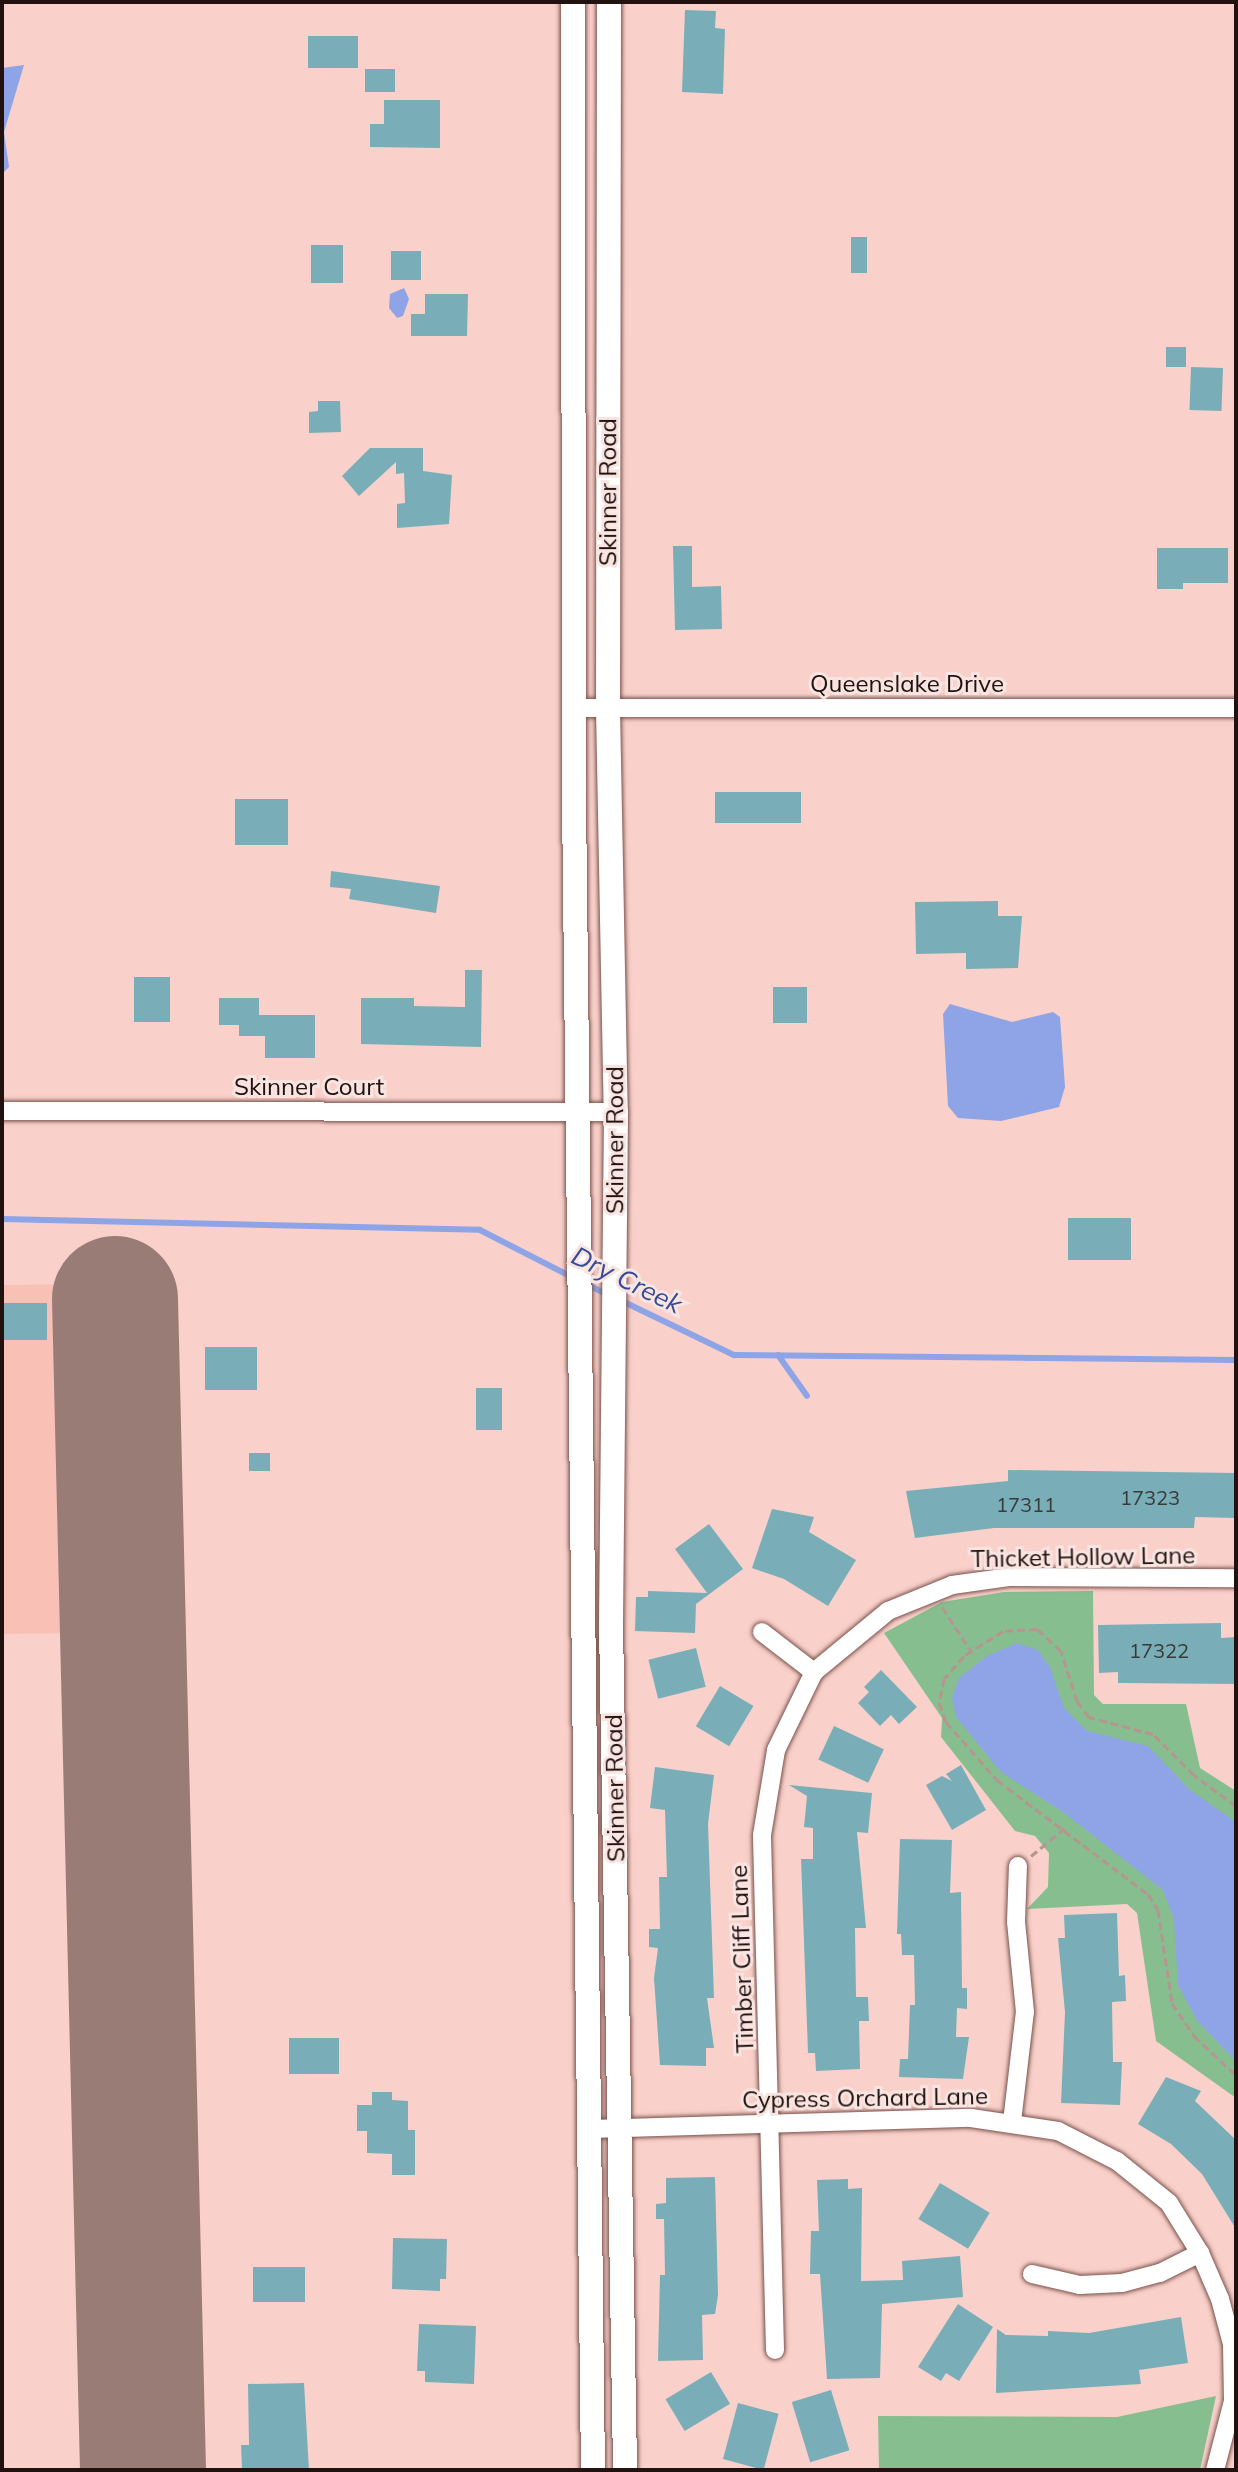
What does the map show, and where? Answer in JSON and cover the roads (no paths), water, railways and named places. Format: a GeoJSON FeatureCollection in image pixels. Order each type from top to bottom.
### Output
{"type":"FeatureCollection","features":[{"type":"Feature","properties":{"kind":"street","name":"Skinner Road"},"geometry":{"type":"LineString","coordinates":[[573,2],[581,1304],[593,2470]]}},
{"type":"Feature","properties":{"kind":"street","name":"Skinner Road"},"geometry":{"type":"LineString","coordinates":[[609,2],[608,709],[616,1112],[611,1623],[623,2127],[625,2470]]}},
{"type":"Feature","properties":{"kind":"street","name":"Queenslake Drive"},"geometry":{"type":"LineString","coordinates":[[577,708],[1236,708]]}},
{"type":"Feature","properties":{"kind":"street","name":"Skinner Court"},"geometry":{"type":"LineString","coordinates":[[2,1111],[616,1112]]}},
{"type":"Feature","properties":{"kind":"street","name":"Thicket Hollow Lane"},"geometry":{"type":"LineString","coordinates":[[814,1672],[864,1627],[933,1592],[1010,1577],[1236,1578]]}},
{"type":"Feature","properties":{"kind":"street"},"geometry":{"type":"LineString","coordinates":[[762,1632],[814,1672]]}},
{"type":"Feature","properties":{"kind":"street","name":"Timber Cliff Lane"},"geometry":{"type":"LineString","coordinates":[[775,2350],[762,1835],[776,1750],[814,1672]]}},
{"type":"Feature","properties":{"kind":"street"},"geometry":{"type":"LineString","coordinates":[[1012,2122],[1025,2012],[1016,1922],[1018,1866]]}},
{"type":"Feature","properties":{"kind":"street","name":"Cypress Orchard Lane"},"geometry":{"type":"LineString","coordinates":[[591,2129],[771,2123],[1012,2122],[1058,2131],[1117,2161],[1169,2203],[1200,2253],[1232,2344],[1233,2401],[1215,2470]]}},
{"type":"Feature","properties":{"kind":"street"},"geometry":{"type":"LineString","coordinates":[[1032,2274],[1080,2285],[1122,2283],[1160,2273],[1200,2253]]}},
{"type":"Feature","properties":{"kind":"water"},"geometry":{"type":"Polygon","coordinates":[[[24,65],[4,132],[9,167],[2,174],[2,68],[24,65]]]}},
{"type":"Feature","properties":{"kind":"water"},"geometry":{"type":"Polygon","coordinates":[[[404,288],[409,299],[403,316],[397,318],[389,308],[390,294],[404,288]]]}},
{"type":"Feature","properties":{"kind":"water"},"geometry":{"type":"Polygon","coordinates":[[[950,1004],[1012,1022],[1053,1012],[1060,1017],[1065,1087],[1059,1107],[1001,1121],[958,1118],[948,1106],[943,1014],[950,1004]]]}},
{"type":"Feature","properties":{"kind":"water"},"geometry":{"type":"Polygon","coordinates":[[[1017,1643],[1038,1650],[1050,1667],[1064,1708],[1087,1731],[1148,1746],[1190,1790],[1236,1822],[1236,2061],[1198,2022],[1178,1985],[1174,1919],[1163,1890],[1063,1812],[1001,1772],[956,1717],[952,1697],[959,1678],[987,1656],[1017,1643]]]}},
{"type":"Feature","properties":{"kind":"waterway","name":"Dry Creek"},"geometry":{"type":"LineString","coordinates":[[2,1219],[480,1230],[574,1278]]}},
{"type":"Feature","properties":{"kind":"waterway","name":"Dry Creek"},"geometry":{"type":"LineString","coordinates":[[584,1283],[607,1294]]}},
{"type":"Feature","properties":{"kind":"waterway","name":"Dry Creek"},"geometry":{"type":"LineString","coordinates":[[620,1300],[734,1355],[1236,1360]]}},
{"type":"Feature","properties":{"kind":"waterway"},"geometry":{"type":"LineString","coordinates":[[778,1355],[807,1396]]}}]}
